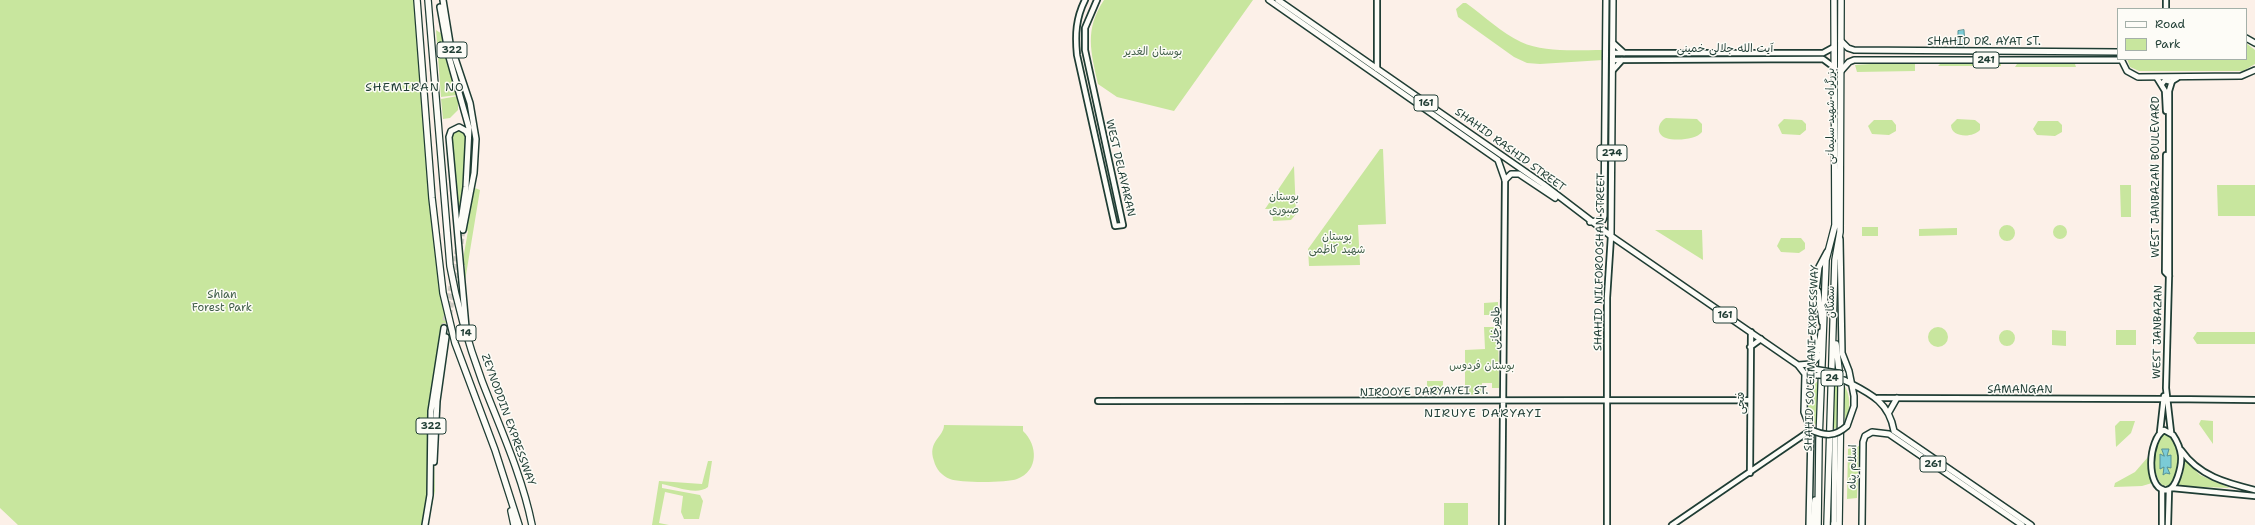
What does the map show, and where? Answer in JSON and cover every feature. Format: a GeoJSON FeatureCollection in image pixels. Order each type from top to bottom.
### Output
{"type":"FeatureCollection","features":[{"type":"Feature","properties":{"kind":"highway","name":"ZEYNODDIN EXPRESSWAY"},"geometry":{"type":"LineString","coordinates":[[416,0],[439,266],[448,316],[468,383],[509,493],[519,525]]}},
{"type":"Feature","properties":{"kind":"highway","name":"ZEYNODDIN EXPRESSWAY"},"geometry":{"type":"LineString","coordinates":[[428,0],[436,113],[450,266],[458,308],[481,379],[520,482],[532,525]]}},
{"type":"Feature","properties":{"kind":"highway","name":"SHAHID SOLEIMANI EXPRESSWAY"},"geometry":{"type":"LineString","coordinates":[[1818,525],[1818,478],[1826,260],[1835,225],[1834,0]]}},
{"type":"Feature","properties":{"kind":"highway","name":"بزرگراه شهید سلیمانی"},"geometry":{"type":"LineString","coordinates":[[1840,232],[1841,0]]}},
{"type":"Feature","properties":{"kind":"highway","name":"SHAHID SOLEIMANI EXPRESSWAY"},"geometry":{"type":"LineString","coordinates":[[1827,525],[1835,260],[1840,232]]}},
{"type":"Feature","properties":{"kind":"highway"},"geometry":{"type":"LineString","coordinates":[[1834,328],[1841,387],[1836,525]]}},
{"type":"Feature","properties":{"kind":"highway"},"geometry":{"type":"LineString","coordinates":[[1813,525],[1818,478]]}},
{"type":"Feature","properties":{"kind":"highway"},"geometry":{"type":"LineString","coordinates":[[509,493],[514,525]]}},
{"type":"Feature","properties":{"kind":"highway"},"geometry":{"type":"LineString","coordinates":[[530,515],[535,525]]}},
{"type":"Feature","properties":{"kind":"main road","name":"322"},"geometry":{"type":"LineString","coordinates":[[439,0],[445,42],[467,120],[469,140],[468,163],[462,229],[476,164],[476,139],[470,103],[447,32],[443,0]]}},
{"type":"Feature","properties":{"kind":"main road","name":"WEST DELAVARAN"},"geometry":{"type":"LineString","coordinates":[[1085,0],[1076,23],[1075,36],[1077,54],[1115,226],[1123,225],[1084,41],[1089,18],[1097,0]]}},
{"type":"Feature","properties":{"kind":"main road","name":"SHAHID RASHID STREET"},"geometry":{"type":"LineString","coordinates":[[1269,0],[1348,52],[1377,69],[1543,184],[1571,208]]}},
{"type":"Feature","properties":{"kind":"main road","name":"SHAHID RASHID STREET"},"geometry":{"type":"LineString","coordinates":[[1278,0],[1498,160],[1505,180],[1511,174],[1519,174],[1751,332],[1798,365],[1805,374]]}},
{"type":"Feature","properties":{"kind":"main road"},"geometry":{"type":"LineString","coordinates":[[1377,0],[1377,69]]}},
{"type":"Feature","properties":{"kind":"main road","name":"SHAHID NILFOROOSHAN STREET"},"geometry":{"type":"LineString","coordinates":[[1590,222],[1603,220],[1604,216],[1606,0]]}},
{"type":"Feature","properties":{"kind":"main road","name":"SHAHID NILFOROOSHAN STREET"},"geometry":{"type":"LineString","coordinates":[[1606,525],[1607,298],[1611,236],[1613,0]]}},
{"type":"Feature","properties":{"kind":"main road","name":"SHAHID DR. AYAT ST."},"geometry":{"type":"LineString","coordinates":[[1841,41],[1850,49],[2117,52]]}},
{"type":"Feature","properties":{"kind":"main road"},"geometry":{"type":"LineString","coordinates":[[1613,43],[1624,53]]}},
{"type":"Feature","properties":{"kind":"main road"},"geometry":{"type":"LineString","coordinates":[[1834,47],[1823,54],[1826,57],[1823,59],[1835,68]]}},
{"type":"Feature","properties":{"kind":"main road"},"geometry":{"type":"LineString","coordinates":[[1605,53],[1613,53]]}},
{"type":"Feature","properties":{"kind":"main road","name":"آيت الله جلالى خمينى"},"geometry":{"type":"LineString","coordinates":[[1613,53],[1823,54]]}},
{"type":"Feature","properties":{"kind":"main road"},"geometry":{"type":"LineString","coordinates":[[1752,53],[1752,59]]}},
{"type":"Feature","properties":{"kind":"main road"},"geometry":{"type":"LineString","coordinates":[[1613,70],[1624,59]]}},
{"type":"Feature","properties":{"kind":"main road","name":"آيت الله جلالى خمينى"},"geometry":{"type":"LineString","coordinates":[[1613,60],[1823,59]]}},
{"type":"Feature","properties":{"kind":"main road"},"geometry":{"type":"LineString","coordinates":[[1605,60],[1613,60]]}},
{"type":"Feature","properties":{"kind":"main road"},"geometry":{"type":"LineString","coordinates":[[2121,60],[2123,66],[2131,74],[2157,78],[2241,76],[2255,70]]}},
{"type":"Feature","properties":{"kind":"main road","name":"SHAHID DR. AYAT ST."},"geometry":{"type":"LineString","coordinates":[[1841,71],[1851,61],[2121,60]]}},
{"type":"Feature","properties":{"kind":"main road"},"geometry":{"type":"LineString","coordinates":[[452,70],[454,67],[458,68]]}},
{"type":"Feature","properties":{"kind":"main road","name":"WEST JANBAZAN BOULEVARD"},"geometry":{"type":"LineString","coordinates":[[2157,78],[2165,91],[2165,272],[2169,276]]}},
{"type":"Feature","properties":{"kind":"main road"},"geometry":{"type":"LineString","coordinates":[[2169,276],[2169,91],[2172,82],[2177,78]]}},
{"type":"Feature","properties":{"kind":"main road"},"geometry":{"type":"LineString","coordinates":[[2162,84],[2165,80],[2172,82]]}},
{"type":"Feature","properties":{"kind":"main road"},"geometry":{"type":"LineString","coordinates":[[467,334],[450,160],[451,131],[455,127],[464,129],[469,140]]}},
{"type":"Feature","properties":{"kind":"main road"},"geometry":{"type":"LineString","coordinates":[[468,163],[470,167],[476,164]]}},
{"type":"Feature","properties":{"kind":"main road","name":"طاهرخانی"},"geometry":{"type":"LineString","coordinates":[[1502,525],[1505,180]]}},
{"type":"Feature","properties":{"kind":"main road","name":"سمنگان"},"geometry":{"type":"LineString","coordinates":[[1840,232],[1841,339],[1845,361],[1852,384]]}},
{"type":"Feature","properties":{"kind":"main road"},"geometry":{"type":"LineString","coordinates":[[1818,352],[1812,322],[1819,267],[1829,249]]}},
{"type":"Feature","properties":{"kind":"main road","name":"WEST JANBAZAN"},"geometry":{"type":"LineString","coordinates":[[2162,489],[2152,473],[2150,460],[2152,447],[2160,432],[2165,399],[2169,276]]}},
{"type":"Feature","properties":{"kind":"main road"},"geometry":{"type":"LineString","coordinates":[[1812,366],[1817,359],[1822,322],[1817,284]]}},
{"type":"Feature","properties":{"kind":"main road","name":"322"},"geometry":{"type":"LineString","coordinates":[[425,525],[430,495],[431,411],[444,328]]}},
{"type":"Feature","properties":{"kind":"main road","name":"فتحی"},"geometry":{"type":"LineString","coordinates":[[1750,473],[1751,332]]}},
{"type":"Feature","properties":{"kind":"main road","name":"322"},"geometry":{"type":"LineString","coordinates":[[429,525],[433,497],[437,401],[446,337]]}},
{"type":"Feature","properties":{"kind":"main road"},"geometry":{"type":"LineString","coordinates":[[1750,347],[1761,339]]}},
{"type":"Feature","properties":{"kind":"main road"},"geometry":{"type":"LineString","coordinates":[[1798,365],[1812,366],[1843,374],[1845,361]]}},
{"type":"Feature","properties":{"kind":"main road"},"geometry":{"type":"LineString","coordinates":[[1808,525],[1811,430],[1804,412],[1805,374],[1834,376],[1852,384],[1854,406],[1846,426],[1835,434],[1822,435],[1811,430]]}},
{"type":"Feature","properties":{"kind":"main road","name":"261"},"geometry":{"type":"LineString","coordinates":[[1852,384],[1877,398],[1889,412],[1894,431],[2022,525]]}},
{"type":"Feature","properties":{"kind":"main road","name":"SAMANGAN"},"geometry":{"type":"LineString","coordinates":[[1877,398],[2255,400]]}},
{"type":"Feature","properties":{"kind":"main road"},"geometry":{"type":"LineString","coordinates":[[1889,412],[1897,398]]}},
{"type":"Feature","properties":{"kind":"main road","name":"WEST JANBAZAN"},"geometry":{"type":"LineString","coordinates":[[2165,399],[2171,432]]}},
{"type":"Feature","properties":{"kind":"main road","name":"NIROOYE DARYAYEI ST."},"geometry":{"type":"LineString","coordinates":[[1098,401],[1328,402],[1750,400]]}},
{"type":"Feature","properties":{"kind":"main road"},"geometry":{"type":"LineString","coordinates":[[1672,525],[1811,430]]}},
{"type":"Feature","properties":{"kind":"main road"},"geometry":{"type":"LineString","coordinates":[[2160,432],[2166,430],[2171,432],[2180,448],[2193,464],[2210,477],[2255,490]]}},
{"type":"Feature","properties":{"kind":"main road","name":"اسلام پناه"},"geometry":{"type":"LineString","coordinates":[[1862,525],[1863,442],[1868,433],[1889,434],[1977,491]]}},
{"type":"Feature","properties":{"kind":"main road"},"geometry":{"type":"LineString","coordinates":[[1835,434],[1836,525]]}},
{"type":"Feature","properties":{"kind":"main road"},"geometry":{"type":"LineString","coordinates":[[2168,525],[2171,489],[2181,468],[2180,448]]}},
{"type":"Feature","properties":{"kind":"main road"},"geometry":{"type":"LineString","coordinates":[[2162,525],[2162,489],[2255,496]]}},
{"type":"Feature","properties":{"kind":"main road","name":"261"},"geometry":{"type":"LineString","coordinates":[[1977,491],[2031,525]]}},
{"type":"Feature","properties":{"kind":"green space","name":"Shian Forest Park"},"geometry":{"type":"Polygon","coordinates":[[[0,0],[418,0],[431,198],[448,325],[437,389],[433,432],[435,491],[428,525],[18,525],[0,508],[0,0]]]}},
{"type":"Feature","properties":{"kind":"green space","name":"بوستان الغدیر"},"geometry":{"type":"Polygon","coordinates":[[[1104,0],[1253,0],[1174,111],[1117,97],[1098,84],[1093,62],[1091,31],[1098,11],[1104,0]]]}},
{"type":"Feature","properties":{"kind":"green space"},"geometry":{"type":"Polygon","coordinates":[[[1463,3],[1466,3],[1514,38],[1530,46],[1551,49],[1603,50],[1603,60],[1540,64],[1527,63],[1514,57],[1458,17],[1456,9],[1463,3]]]}},
{"type":"Feature","properties":{"kind":"green space"},"geometry":{"type":"Polygon","coordinates":[[[436,30],[442,34],[457,95],[441,97],[436,30]]]}},
{"type":"Feature","properties":{"kind":"green space"},"geometry":{"type":"Polygon","coordinates":[[[2247,44],[2255,50],[2255,64],[2243,71],[2139,71],[2130,67],[2127,60],[2247,60],[2247,44]]]}},
{"type":"Feature","properties":{"kind":"green space"},"geometry":{"type":"Polygon","coordinates":[[[1915,63],[1915,71],[1857,72],[1855,65],[1915,63]]]}},
{"type":"Feature","properties":{"kind":"green space"},"geometry":{"type":"Polygon","coordinates":[[[1941,63],[2001,63],[2001,66],[1938,66],[1941,63]]]}},
{"type":"Feature","properties":{"kind":"green space"},"geometry":{"type":"Polygon","coordinates":[[[2017,64],[2075,64],[2076,67],[2015,67],[2017,64]]]}},
{"type":"Feature","properties":{"kind":"green space"},"geometry":{"type":"Polygon","coordinates":[[[458,96],[458,110],[450,118],[443,119],[441,99],[458,96]]]}},
{"type":"Feature","properties":{"kind":"green space"},"geometry":{"type":"Polygon","coordinates":[[[1666,118],[1697,119],[1702,124],[1702,132],[1695,137],[1685,139],[1666,138],[1660,134],[1659,128],[1661,122],[1666,118]]]}},
{"type":"Feature","properties":{"kind":"green space"},"geometry":{"type":"Polygon","coordinates":[[[1784,119],[1802,120],[1806,124],[1806,130],[1800,135],[1782,134],[1778,125],[1784,119]]]}},
{"type":"Feature","properties":{"kind":"green space"},"geometry":{"type":"Polygon","coordinates":[[[1957,119],[1975,120],[1980,124],[1980,130],[1977,133],[1968,135],[1958,134],[1952,129],[1951,125],[1957,119]]]}},
{"type":"Feature","properties":{"kind":"green space"},"geometry":{"type":"Polygon","coordinates":[[[1874,120],[1892,120],[1896,125],[1896,131],[1889,135],[1872,134],[1868,126],[1874,120]]]}},
{"type":"Feature","properties":{"kind":"green space"},"geometry":{"type":"Polygon","coordinates":[[[2038,121],[2058,121],[2062,125],[2062,132],[2055,136],[2037,135],[2033,129],[2038,121]]]}},
{"type":"Feature","properties":{"kind":"green space"},"geometry":{"type":"Polygon","coordinates":[[[457,129],[466,133],[464,181],[458,229],[451,137],[457,129]]]}},
{"type":"Feature","properties":{"kind":"green space","name":"بوستان شهید کاظمی"},"geometry":{"type":"Polygon","coordinates":[[[1380,149],[1383,149],[1386,224],[1358,225],[1360,265],[1309,266],[1308,249],[1380,149]]]}},
{"type":"Feature","properties":{"kind":"green space","name":"بوستان صبوری"},"geometry":{"type":"Polygon","coordinates":[[[1294,166],[1296,214],[1291,220],[1273,221],[1272,209],[1265,209],[1294,166]]]}},
{"type":"Feature","properties":{"kind":"green space"},"geometry":{"type":"Polygon","coordinates":[[[2120,185],[2131,185],[2131,217],[2121,217],[2120,185]]]}},
{"type":"Feature","properties":{"kind":"green space"},"geometry":{"type":"Polygon","coordinates":[[[2217,185],[2255,185],[2255,216],[2218,216],[2217,185]]]}},
{"type":"Feature","properties":{"kind":"green space"},"geometry":{"type":"Polygon","coordinates":[[[475,188],[480,190],[465,281],[465,265],[462,265],[468,231],[465,230],[475,188]]]}},
{"type":"Feature","properties":{"kind":"green space"},"geometry":{"type":"Polygon","coordinates":[[[2004,225],[2010,225],[2015,230],[2013,239],[2010,241],[2004,241],[1999,236],[1999,230],[2004,225]]]}},
{"type":"Feature","properties":{"kind":"green space"},"geometry":{"type":"Polygon","coordinates":[[[2057,225],[2063,225],[2067,229],[2067,235],[2063,239],[2057,239],[2053,235],[2053,229],[2057,225]]]}},
{"type":"Feature","properties":{"kind":"green space"},"geometry":{"type":"Polygon","coordinates":[[[1862,227],[1878,227],[1878,236],[1862,236],[1862,227]]]}},
{"type":"Feature","properties":{"kind":"green space"},"geometry":{"type":"Polygon","coordinates":[[[1957,228],[1957,235],[1919,236],[1919,229],[1957,228]]]}},
{"type":"Feature","properties":{"kind":"green space"},"geometry":{"type":"Polygon","coordinates":[[[1655,230],[1702,230],[1703,260],[1655,230]]]}},
{"type":"Feature","properties":{"kind":"green space"},"geometry":{"type":"Polygon","coordinates":[[[1781,238],[1801,238],[1805,243],[1805,249],[1799,253],[1781,252],[1777,246],[1781,238]]]}},
{"type":"Feature","properties":{"kind":"green space"},"geometry":{"type":"Polygon","coordinates":[[[1498,302],[1498,315],[1484,315],[1484,303],[1498,302]]]}},
{"type":"Feature","properties":{"kind":"green space","name":"بوستان فردوس"},"geometry":{"type":"Polygon","coordinates":[[[1484,327],[1498,327],[1499,388],[1492,388],[1492,383],[1482,383],[1482,394],[1465,395],[1465,350],[1485,349],[1484,327]]]}},
{"type":"Feature","properties":{"kind":"green space"},"geometry":{"type":"Polygon","coordinates":[[[1938,327],[1945,330],[1948,337],[1945,344],[1938,347],[1931,344],[1928,337],[1931,330],[1938,327]]]}},
{"type":"Feature","properties":{"kind":"green space"},"geometry":{"type":"Polygon","coordinates":[[[2004,330],[2010,330],[2015,335],[2013,344],[2010,346],[2004,346],[1999,341],[1999,335],[2004,330]]]}},
{"type":"Feature","properties":{"kind":"green space"},"geometry":{"type":"Polygon","coordinates":[[[2052,330],[2066,331],[2066,346],[2052,345],[2052,330]]]}},
{"type":"Feature","properties":{"kind":"green space"},"geometry":{"type":"Polygon","coordinates":[[[2116,330],[2136,330],[2136,345],[2116,345],[2116,330]]]}},
{"type":"Feature","properties":{"kind":"green space"},"geometry":{"type":"Polygon","coordinates":[[[2197,332],[2255,332],[2255,344],[2197,344],[2193,338],[2197,332]]]}},
{"type":"Feature","properties":{"kind":"green space"},"geometry":{"type":"Polygon","coordinates":[[[1834,379],[1838,380],[1840,426],[1834,429],[1834,379]]]}},
{"type":"Feature","properties":{"kind":"green space"},"geometry":{"type":"Polygon","coordinates":[[[1427,381],[1443,381],[1443,393],[1427,393],[1427,381]]]}},
{"type":"Feature","properties":{"kind":"green space"},"geometry":{"type":"Polygon","coordinates":[[[1818,381],[1816,425],[1809,415],[1808,396],[1818,381]]]}},
{"type":"Feature","properties":{"kind":"green space"},"geometry":{"type":"Polygon","coordinates":[[[1843,384],[1849,397],[1849,407],[1845,421],[1843,384]]]}},
{"type":"Feature","properties":{"kind":"green space"},"geometry":{"type":"Polygon","coordinates":[[[2201,420],[2213,421],[2213,444],[2199,424],[2201,420]]]}},
{"type":"Feature","properties":{"kind":"green space"},"geometry":{"type":"Polygon","coordinates":[[[2120,421],[2135,421],[2131,433],[2116,447],[2115,426],[2120,421]]]}},
{"type":"Feature","properties":{"kind":"green space"},"geometry":{"type":"Polygon","coordinates":[[[944,425],[1023,426],[1023,431],[1028,437],[1033,450],[1033,464],[1024,475],[1012,480],[973,482],[950,479],[944,476],[938,469],[932,454],[934,444],[944,425]]]}},
{"type":"Feature","properties":{"kind":"green space"},"geometry":{"type":"Polygon","coordinates":[[[2165,433],[2172,438],[2178,457],[2176,476],[2167,486],[2162,485],[2156,473],[2153,458],[2156,444],[2165,433]]]}},
{"type":"Feature","properties":{"kind":"green space"},"geometry":{"type":"Polygon","coordinates":[[[1859,446],[1857,498],[1847,499],[1848,449],[1859,446]]]}},
{"type":"Feature","properties":{"kind":"green space"},"geometry":{"type":"Polygon","coordinates":[[[2148,457],[2152,483],[2142,486],[2114,487],[2115,483],[2135,472],[2148,457]]]}},
{"type":"Feature","properties":{"kind":"green space"},"geometry":{"type":"Polygon","coordinates":[[[2184,459],[2200,475],[2230,488],[2179,486],[2178,483],[2183,474],[2184,459]]]}},
{"type":"Feature","properties":{"kind":"green space"},"geometry":{"type":"Polygon","coordinates":[[[708,461],[712,461],[708,487],[703,490],[685,490],[662,484],[662,488],[700,495],[703,501],[699,519],[684,519],[681,512],[683,496],[665,492],[659,523],[669,525],[652,525],[659,481],[702,484],[708,461]]]}},
{"type":"Feature","properties":{"kind":"green space"},"geometry":{"type":"Polygon","coordinates":[[[1444,503],[1468,503],[1468,525],[1444,525],[1444,503]]]}},
{"type":"Feature","properties":{"kind":"water"},"geometry":{"type":"Polygon","coordinates":[[[1964,30],[1965,46],[1956,46],[1955,37],[1958,36],[1958,31],[1964,30]]]}},
{"type":"Feature","properties":{"kind":"water"},"geometry":{"type":"Polygon","coordinates":[[[2162,449],[2169,449],[2167,456],[2171,455],[2171,468],[2167,467],[2170,474],[2166,473],[2163,475],[2164,467],[2160,469],[2160,454],[2164,456],[2162,449]]]}},
{"type":"Feature","properties":{"kind":"tunnel"},"geometry":{"type":"LineString","coordinates":[[460,251],[463,230]]}},
{"type":"Feature","properties":{"kind":"tunnel"},"geometry":{"type":"LineString","coordinates":[[444,328],[458,245]]}},
{"type":"Feature","properties":{"kind":"tunnel"},"geometry":{"type":"LineString","coordinates":[[446,337],[459,259]]}},
{"type":"Feature","properties":{"kind":"district","name":"SHEMIRAN NO"},"geometry":{"type":"Point","coordinates":[415,88]}},
{"type":"Feature","properties":{"kind":"district","name":"NIRUYE DARYAYI"},"geometry":{"type":"Point","coordinates":[1483,414]}}]}
